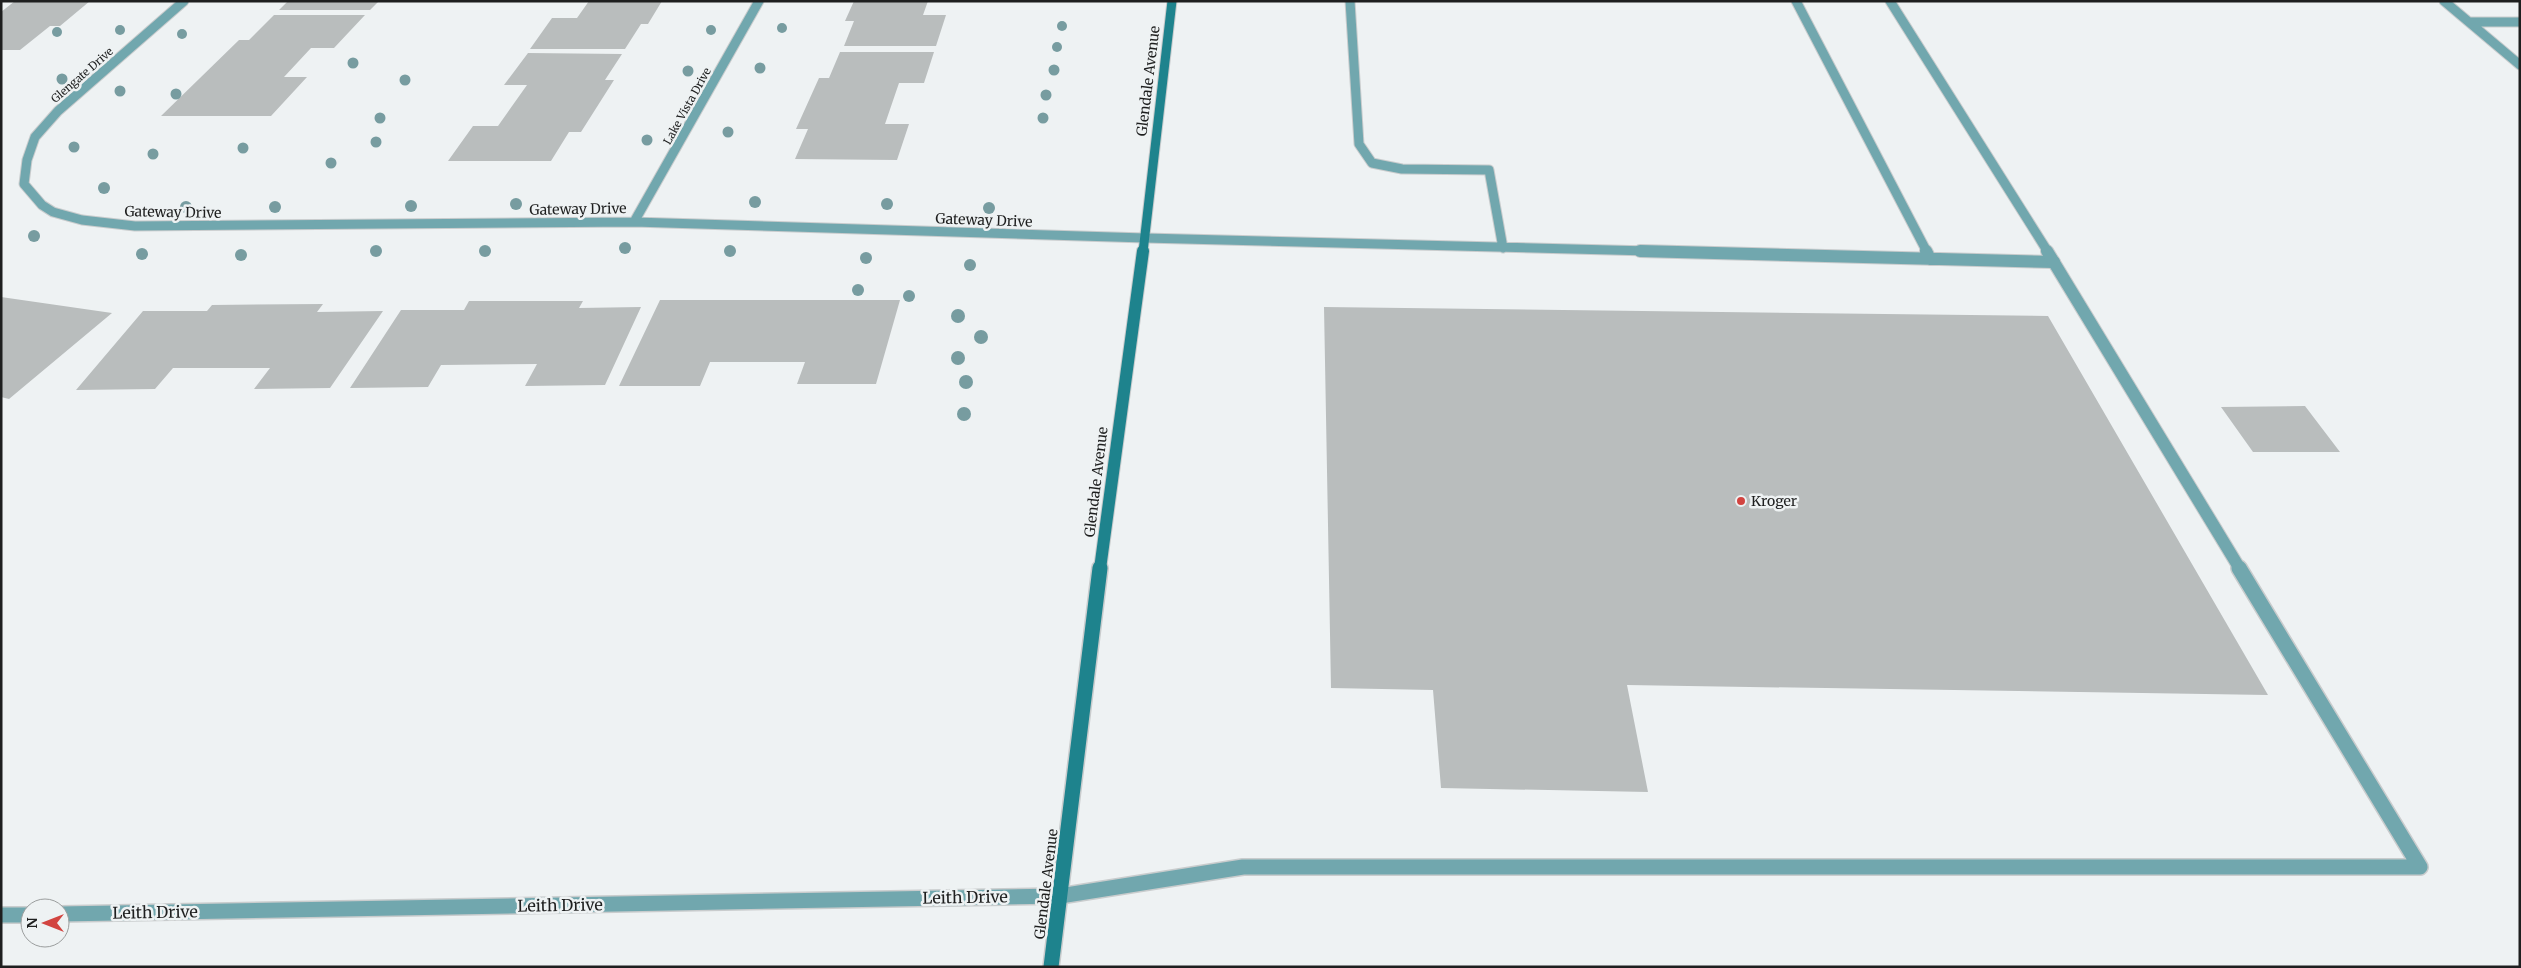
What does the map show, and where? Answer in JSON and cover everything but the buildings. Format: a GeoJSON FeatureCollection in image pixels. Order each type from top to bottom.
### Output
{"type":"FeatureCollection","features":[{"type":"Feature","properties":{"kind":"main road","name":"Glendale Avenue"},"geometry":{"type":"LineString","coordinates":[[1051,967],[1114,449],[1145,238],[1172,1]]}},
{"type":"Feature","properties":{"kind":"street","name":"Glengate Drive"},"geometry":{"type":"LineString","coordinates":[[24,184],[27,160],[35,137],[64,106],[184,1]]}},
{"type":"Feature","properties":{"kind":"street","name":"Lake Vista Drive"},"geometry":{"type":"LineString","coordinates":[[634,222],[759,1]]}},
{"type":"Feature","properties":{"kind":"street"},"geometry":{"type":"LineString","coordinates":[[1350,1],[1359,144],[1372,163],[1402,169],[1489,170],[1503,248]]}},
{"type":"Feature","properties":{"kind":"street"},"geometry":{"type":"LineString","coordinates":[[1796,1],[1930,259]]}},
{"type":"Feature","properties":{"kind":"street"},"geometry":{"type":"LineString","coordinates":[[1890,1],[2054,262]]}},
{"type":"Feature","properties":{"kind":"street"},"geometry":{"type":"LineString","coordinates":[[2444,1],[2520,65]]}},
{"type":"Feature","properties":{"kind":"street"},"geometry":{"type":"LineString","coordinates":[[2469,22],[2520,22]]}},
{"type":"Feature","properties":{"kind":"street","name":"Gateway Drive"},"geometry":{"type":"LineString","coordinates":[[24,184],[43,206],[68,216],[107,225],[173,227],[634,222],[1145,238],[2054,262]]}},
{"type":"Feature","properties":{"kind":"street","name":"Leith Drive"},"geometry":{"type":"LineString","coordinates":[[70,914],[1060,896],[1243,867],[2420,867],[2054,262]]}},
{"type":"Feature","properties":{"kind":"street"},"geometry":{"type":"LineString","coordinates":[[1,915],[20,914]]}},
{"type":"Feature","properties":{"kind":"place","name":"Kroger"},"geometry":{"type":"Point","coordinates":[1741,501]}}]}
